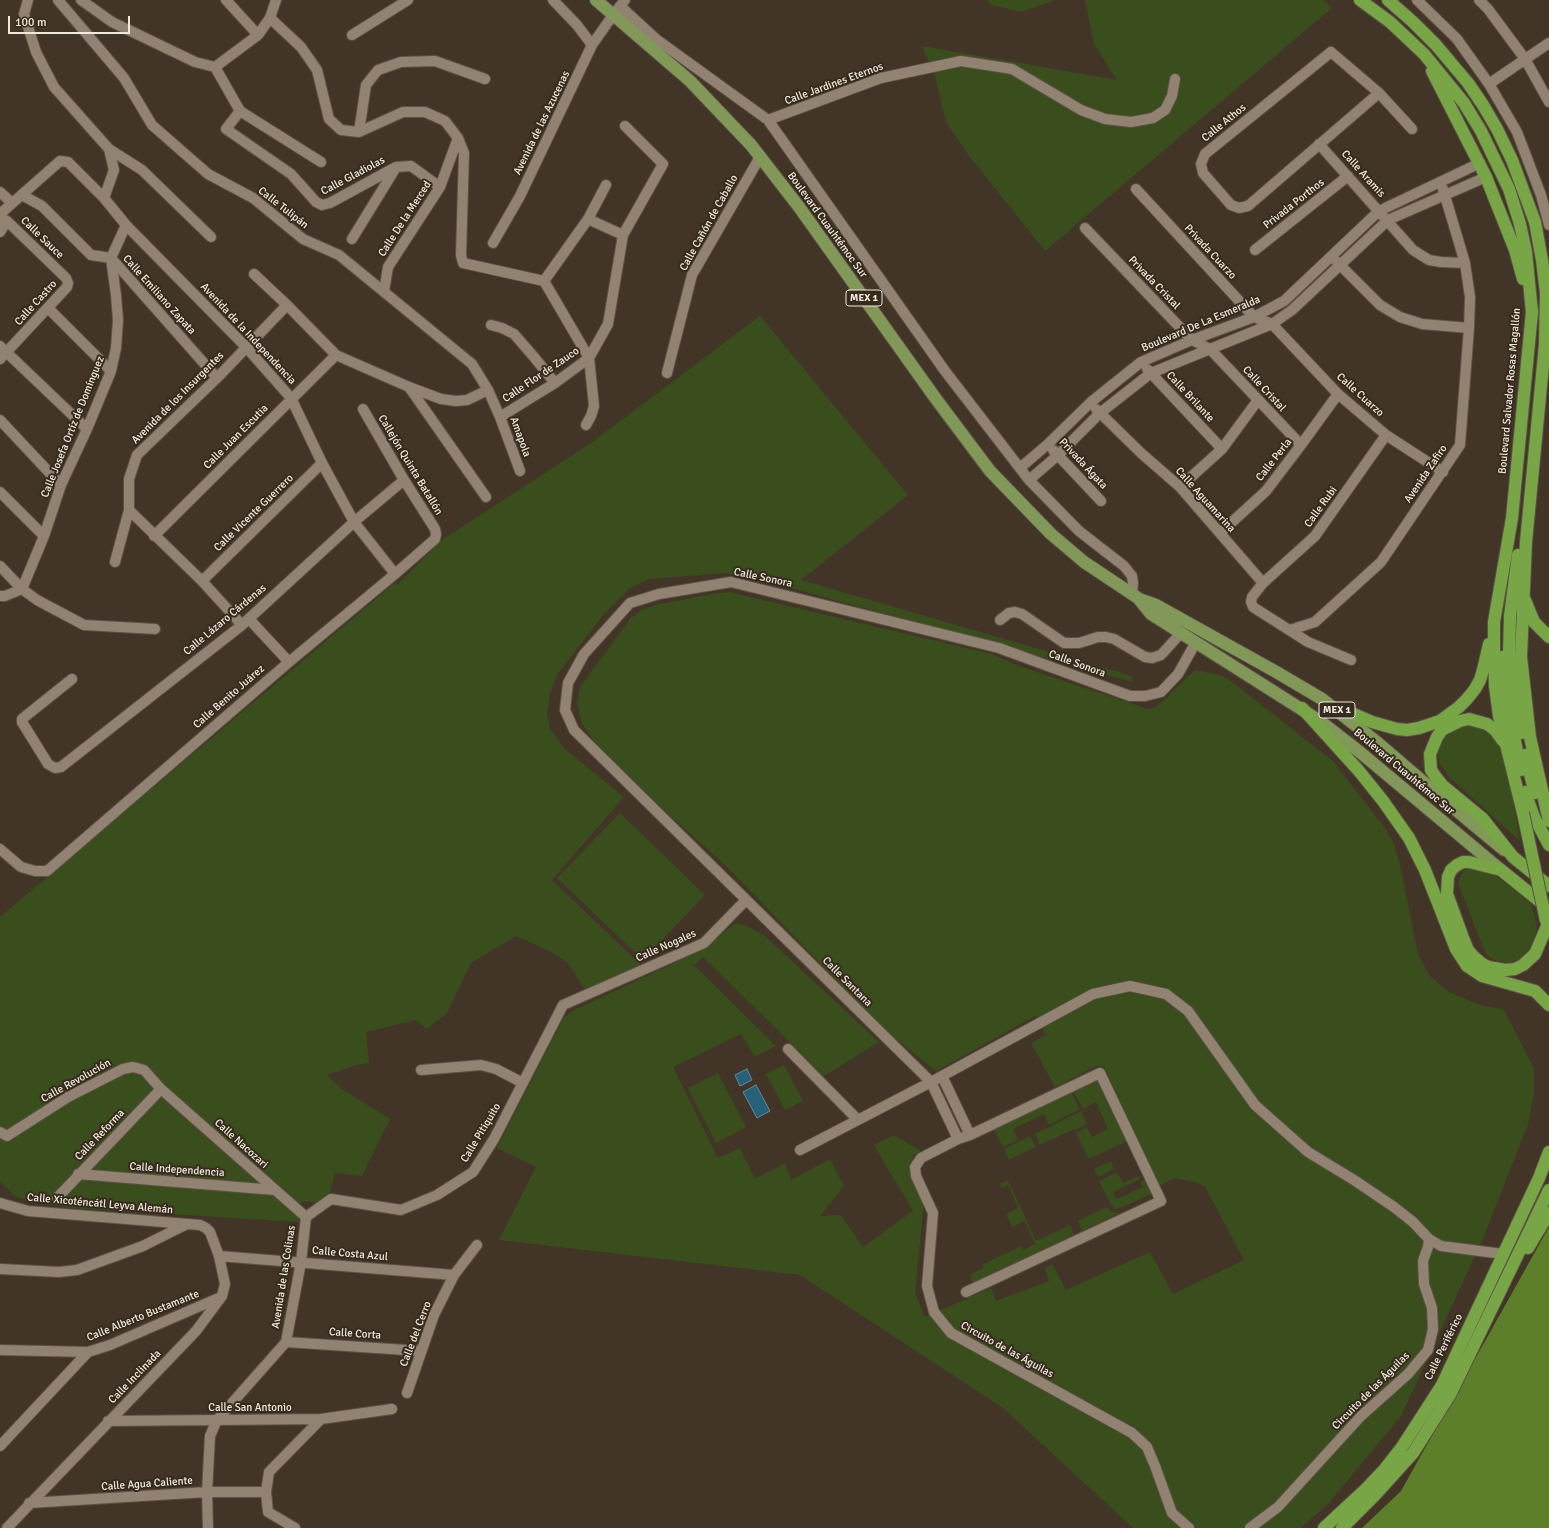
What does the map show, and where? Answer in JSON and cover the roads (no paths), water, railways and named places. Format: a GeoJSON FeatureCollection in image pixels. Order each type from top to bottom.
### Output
{"type":"FeatureCollection","features":[{"type":"Feature","properties":{"kind":"highway","name":"Boulevard Salvador Rosas Magallón"},"geometry":{"type":"LineString","coordinates":[[1360,0],[1390,22],[1424,54],[1464,103],[1482,131],[1509,189],[1520,224],[1526,252],[1532,312],[1512,518],[1494,622],[1495,686],[1499,716],[1523,813],[1547,928]]}},
{"type":"Feature","properties":{"kind":"highway"},"geometry":{"type":"LineString","coordinates":[[1388,0],[1413,22],[1453,65],[1483,105],[1512,160],[1535,222],[1542,260],[1548,321],[1528,517],[1522,594],[1522,664],[1530,737],[1549,821]]}},
{"type":"Feature","properties":{"kind":"highway"},"geometry":{"type":"LineString","coordinates":[[1424,54],[1486,177],[1516,250],[1532,312]]}},
{"type":"Feature","properties":{"kind":"highway"},"geometry":{"type":"LineString","coordinates":[[1528,517],[1514,558],[1503,615],[1501,644],[1506,697],[1527,799],[1534,817],[1549,845]]}},
{"type":"Feature","properties":{"kind":"highway"},"geometry":{"type":"LineString","coordinates":[[1512,518],[1514,558],[1510,616],[1510,655],[1513,689],[1524,752],[1533,786],[1549,827]]}},
{"type":"Feature","properties":{"kind":"highway"},"geometry":{"type":"LineString","coordinates":[[1522,594],[1534,622],[1549,636]]}},
{"type":"Feature","properties":{"kind":"highway"},"geometry":{"type":"LineString","coordinates":[[1339,711],[1349,712],[1372,722],[1397,729],[1407,730],[1419,728],[1451,714],[1467,699],[1480,680],[1494,622]]}},
{"type":"Feature","properties":{"kind":"highway"},"geometry":{"type":"LineString","coordinates":[[1302,708],[1350,760],[1383,801],[1406,833],[1425,870],[1456,949],[1467,966],[1482,976],[1535,991],[1549,1005]]}},
{"type":"Feature","properties":{"kind":"highway"},"geometry":{"type":"LineString","coordinates":[[1510,759],[1502,739],[1495,730],[1487,724],[1469,719],[1460,721],[1442,730],[1436,737],[1433,745],[1430,762],[1431,770],[1443,786],[1483,819],[1512,857]]}},
{"type":"Feature","properties":{"kind":"highway","name":"Boulevard Cuauhtémoc Sur"},"geometry":{"type":"LineString","coordinates":[[1512,857],[1549,886]]}},
{"type":"Feature","properties":{"kind":"highway"},"geometry":{"type":"LineString","coordinates":[[1502,870],[1469,862],[1463,862],[1451,870],[1448,877],[1447,894],[1468,950],[1481,963],[1488,967],[1506,970],[1515,969],[1524,965],[1535,954],[1547,928]]}},
{"type":"Feature","properties":{"kind":"highway","name":"Boulevard Cuauhtémoc Sur"},"geometry":{"type":"LineString","coordinates":[[1502,870],[1549,909]]}},
{"type":"Feature","properties":{"kind":"highway","name":"Calle Periférico"},"geometry":{"type":"LineString","coordinates":[[1324,1528],[1384,1470],[1402,1447],[1442,1385],[1549,1152]]}},
{"type":"Feature","properties":{"kind":"highway"},"geometry":{"type":"LineString","coordinates":[[1342,1528],[1375,1495],[1412,1453],[1451,1393],[1549,1190]]}},
{"type":"Feature","properties":{"kind":"highway"},"geometry":{"type":"LineString","coordinates":[[1510,1273],[1532,1244],[1549,1213]]}},
{"type":"Feature","properties":{"kind":"main road","name":"Boulevard Cuauhtémoc Sur"},"geometry":{"type":"LineString","coordinates":[[596,0],[619,7],[727,119],[760,157],[798,207],[936,399],[990,470],[1051,534],[1084,562],[1135,596],[1156,605],[1251,657],[1302,686],[1339,711],[1512,857]]}},
{"type":"Feature","properties":{"kind":"main road","name":"Boulevard Cuauhtémoc Sur"},"geometry":{"type":"LineString","coordinates":[[1135,596],[1151,614],[1302,708],[1341,737],[1502,870]]}},
{"type":"Feature","properties":{"kind":"street"},"geometry":{"type":"LineString","coordinates":[[28,0],[24,14],[36,52],[54,87],[109,150],[142,170],[211,237]]}},
{"type":"Feature","properties":{"kind":"street","name":"Calle Tulipán"},"geometry":{"type":"LineString","coordinates":[[58,0],[124,78],[152,125],[208,174],[252,198],[303,239],[339,255],[472,364],[488,390]]}},
{"type":"Feature","properties":{"kind":"street"},"geometry":{"type":"LineString","coordinates":[[81,0],[112,22],[195,62],[215,67],[240,111],[321,162]]}},
{"type":"Feature","properties":{"kind":"street"},"geometry":{"type":"LineString","coordinates":[[226,0],[258,35]]}},
{"type":"Feature","properties":{"kind":"street"},"geometry":{"type":"LineString","coordinates":[[215,67],[258,35],[270,18],[276,0]]}},
{"type":"Feature","properties":{"kind":"street"},"geometry":{"type":"LineString","coordinates":[[352,35],[408,0]]}},
{"type":"Feature","properties":{"kind":"street"},"geometry":{"type":"LineString","coordinates":[[553,0],[577,25],[592,45]]}},
{"type":"Feature","properties":{"kind":"street"},"geometry":{"type":"LineString","coordinates":[[1417,0],[1457,39],[1489,84],[1517,132],[1541,195],[1549,225]]}},
{"type":"Feature","properties":{"kind":"street"},"geometry":{"type":"LineString","coordinates":[[1479,0],[1488,9],[1525,59],[1549,102]]}},
{"type":"Feature","properties":{"kind":"street"},"geometry":{"type":"LineString","coordinates":[[619,7],[656,39],[768,120],[945,371],[1028,480],[1079,531],[1128,571],[1132,576],[1135,596]]}},
{"type":"Feature","properties":{"kind":"street","name":"Avenida de las Azucenas"},"geometry":{"type":"LineString","coordinates":[[493,243],[520,196],[592,45],[619,7]]}},
{"type":"Feature","properties":{"kind":"street"},"geometry":{"type":"LineString","coordinates":[[270,18],[301,47],[317,70],[329,119],[341,130],[359,132],[403,112],[424,112],[445,121],[458,138],[464,153],[461,255],[463,263],[544,281],[589,358],[594,406],[586,425]]}},
{"type":"Feature","properties":{"kind":"street"},"geometry":{"type":"LineString","coordinates":[[1489,84],[1549,43]]}},
{"type":"Feature","properties":{"kind":"street","name":"Calle Athos"},"geometry":{"type":"LineString","coordinates":[[1379,93],[1248,206],[1240,208],[1231,205],[1203,173],[1201,164],[1205,154],[1330,52],[1379,93],[1412,129]]}},
{"type":"Feature","properties":{"kind":"street"},"geometry":{"type":"LineString","coordinates":[[359,132],[366,85],[378,70],[401,62],[435,61],[485,79]]}},
{"type":"Feature","properties":{"kind":"street","name":"Calle Jardines Eternos"},"geometry":{"type":"LineString","coordinates":[[768,120],[881,78],[961,61],[1012,69],[1081,110],[1105,119],[1131,122],[1153,118],[1165,110],[1172,96],[1175,79]]}},
{"type":"Feature","properties":{"kind":"street","name":"Calle Gladiolas"},"geometry":{"type":"LineString","coordinates":[[240,111],[226,129],[291,174],[316,202],[322,205],[330,203],[396,167],[411,166],[440,187]]}},
{"type":"Feature","properties":{"kind":"street","name":"Calle Flor de Zauco"},"geometry":{"type":"LineString","coordinates":[[500,417],[555,383],[589,358],[608,324],[623,235],[663,164],[625,126]]}},
{"type":"Feature","properties":{"kind":"street","name":"Calle De la Merced"},"geometry":{"type":"LineString","coordinates":[[384,292],[388,267],[440,187],[458,138]]}},
{"type":"Feature","properties":{"kind":"street","name":"Calle Aramis"},"geometry":{"type":"LineString","coordinates":[[1319,144],[1413,250],[1429,260],[1465,263]]}},
{"type":"Feature","properties":{"kind":"street"},"geometry":{"type":"LineString","coordinates":[[104,198],[114,170],[109,150]]}},
{"type":"Feature","properties":{"kind":"street","name":"Calle Cañón de Caballo"},"geometry":{"type":"LineString","coordinates":[[667,373],[692,275],[760,157]]}},
{"type":"Feature","properties":{"kind":"street","name":"Avenida de la Independencia"},"geometry":{"type":"LineString","coordinates":[[22,195],[60,161],[68,162],[104,198],[126,225],[246,347],[291,398],[322,463],[354,522],[395,574]]}},
{"type":"Feature","properties":{"kind":"street","name":"Boulevard De La Esmeralda"},"geometry":{"type":"LineString","coordinates":[[1020,468],[1048,444],[1091,402],[1141,362],[1192,340],[1254,317],[1284,301],[1379,211],[1480,163]]}},
{"type":"Feature","properties":{"kind":"street"},"geometry":{"type":"LineString","coordinates":[[352,239],[396,167]]}},
{"type":"Feature","properties":{"kind":"street","name":"Privada Porthos"},"geometry":{"type":"LineString","coordinates":[[1255,250],[1348,176]]}},
{"type":"Feature","properties":{"kind":"street"},"geometry":{"type":"LineString","coordinates":[[1028,480],[1057,456],[1100,413],[1151,373],[1272,324],[1292,310],[1388,220],[1486,177]]}},
{"type":"Feature","properties":{"kind":"street","name":"Avenida Zafiro"},"geometry":{"type":"LineString","coordinates":[[1290,630],[1315,622],[1381,562],[1460,445],[1470,297],[1465,263],[1440,181]]}},
{"type":"Feature","properties":{"kind":"street"},"geometry":{"type":"LineString","coordinates":[[544,281],[588,219],[606,185]]}},
{"type":"Feature","properties":{"kind":"street","name":"Privada Cuarzo"},"geometry":{"type":"LineString","coordinates":[[1136,189],[1254,317],[1272,324]]}},
{"type":"Feature","properties":{"kind":"street"},"geometry":{"type":"LineString","coordinates":[[0,192],[12,202]]}},
{"type":"Feature","properties":{"kind":"street"},"geometry":{"type":"LineString","coordinates":[[0,232],[2,217],[12,202],[22,195]]}},
{"type":"Feature","properties":{"kind":"street","name":"Calle Emiliano Zapata"},"geometry":{"type":"LineString","coordinates":[[22,195],[42,206],[91,255],[110,258],[217,378]]}},
{"type":"Feature","properties":{"kind":"street","name":"Calle Sauce"},"geometry":{"type":"LineString","coordinates":[[2,217],[66,278]]}},
{"type":"Feature","properties":{"kind":"street"},"geometry":{"type":"LineString","coordinates":[[588,219],[623,235]]}},
{"type":"Feature","properties":{"kind":"street"},"geometry":{"type":"LineString","coordinates":[[110,258],[126,225]]}},
{"type":"Feature","properties":{"kind":"street","name":"Privada Cristal"},"geometry":{"type":"LineString","coordinates":[[1085,228],[1192,340],[1210,349]]}},
{"type":"Feature","properties":{"kind":"street"},"geometry":{"type":"LineString","coordinates":[[1331,256],[1380,305],[1400,317],[1422,324],[1469,328]]}},
{"type":"Feature","properties":{"kind":"street","name":"Calle Josefa Ortíz de Domínguez"},"geometry":{"type":"LineString","coordinates":[[22,589],[44,536],[61,485],[87,429],[111,371],[116,348],[118,320],[116,295],[110,258]]}},
{"type":"Feature","properties":{"kind":"street"},"geometry":{"type":"LineString","coordinates":[[254,274],[336,355],[409,388],[441,399],[456,402],[467,400],[488,390]]}},
{"type":"Feature","properties":{"kind":"street","name":"Calle Castro"},"geometry":{"type":"LineString","coordinates":[[2,353],[67,287],[68,283],[66,278]]}},
{"type":"Feature","properties":{"kind":"street","name":"Avenida de los Insurgentes"},"geometry":{"type":"LineString","coordinates":[[115,562],[129,510],[129,479],[137,455],[217,378],[287,305]]}},
{"type":"Feature","properties":{"kind":"street"},"geometry":{"type":"LineString","coordinates":[[48,308],[111,371]]}},
{"type":"Feature","properties":{"kind":"street","name":"Calle Cuarzo"},"geometry":{"type":"LineString","coordinates":[[1272,324],[1338,394],[1386,435],[1443,472]]}},
{"type":"Feature","properties":{"kind":"street"},"geometry":{"type":"LineString","coordinates":[[491,325],[502,328],[514,334],[555,383]]}},
{"type":"Feature","properties":{"kind":"street","name":"Calle Cristal"},"geometry":{"type":"LineString","coordinates":[[1210,349],[1301,445]]}},
{"type":"Feature","properties":{"kind":"street"},"geometry":{"type":"LineString","coordinates":[[2,353],[87,429]]}},
{"type":"Feature","properties":{"kind":"street","name":"Calle Juan Escutia"},"geometry":{"type":"LineString","coordinates":[[154,536],[291,398],[336,355]]}},
{"type":"Feature","properties":{"kind":"street","name":"Calle Brilante"},"geometry":{"type":"LineString","coordinates":[[1141,362],[1222,449]]}},
{"type":"Feature","properties":{"kind":"street"},"geometry":{"type":"LineString","coordinates":[[409,388],[486,497]]}},
{"type":"Feature","properties":{"kind":"street","name":"Amapola"},"geometry":{"type":"LineString","coordinates":[[488,390],[500,417],[520,471]]}},
{"type":"Feature","properties":{"kind":"street","name":"Calle Perla"},"geometry":{"type":"LineString","coordinates":[[1220,533],[1266,490],[1338,394]]}},
{"type":"Feature","properties":{"kind":"street"},"geometry":{"type":"LineString","coordinates":[[1180,487],[1222,449],[1258,400]]}},
{"type":"Feature","properties":{"kind":"street","name":"Calle Aguamarina"},"geometry":{"type":"LineString","coordinates":[[1091,402],[1100,413],[1180,487],[1264,583]]}},
{"type":"Feature","properties":{"kind":"street","name":"Callejón Quinta Batallón"},"geometry":{"type":"LineString","coordinates":[[363,409],[404,480],[435,529],[436,534]]}},
{"type":"Feature","properties":{"kind":"street"},"geometry":{"type":"LineString","coordinates":[[0,420],[61,485]]}},
{"type":"Feature","properties":{"kind":"street","name":"Calle Rubi"},"geometry":{"type":"LineString","coordinates":[[1264,583],[1315,536],[1386,435]]}},
{"type":"Feature","properties":{"kind":"street","name":"Privada Ágata"},"geometry":{"type":"LineString","coordinates":[[1048,444],[1057,456],[1101,501]]}},
{"type":"Feature","properties":{"kind":"street","name":"Calle Vicente Guerrero"},"geometry":{"type":"LineString","coordinates":[[202,581],[322,463]]}},
{"type":"Feature","properties":{"kind":"street","name":"Calle Lázaro Cárdenas"},"geometry":{"type":"LineString","coordinates":[[72,679],[22,719],[22,722],[48,764],[55,768],[61,767],[245,622],[354,522],[404,480]]}},
{"type":"Feature","properties":{"kind":"street"},"geometry":{"type":"LineString","coordinates":[[0,492],[44,536]]}},
{"type":"Feature","properties":{"kind":"street"},"geometry":{"type":"LineString","coordinates":[[129,510],[154,536],[289,662]]}},
{"type":"Feature","properties":{"kind":"street","name":"Calle Benito Juárez"},"geometry":{"type":"LineString","coordinates":[[0,849],[21,867],[35,871],[47,871],[289,662],[395,574],[435,538],[436,534]]}},
{"type":"Feature","properties":{"kind":"street"},"geometry":{"type":"LineString","coordinates":[[0,566],[22,589],[36,600],[84,625],[155,629]]}},
{"type":"Feature","properties":{"kind":"street","name":"Calle Sonora"},"geometry":{"type":"LineString","coordinates":[[746,900],[574,730],[565,710],[568,683],[584,654],[630,603],[659,594],[731,582],[999,648],[1130,696],[1145,696],[1161,692],[1178,674],[1196,642]]}},
{"type":"Feature","properties":{"kind":"street"},"geometry":{"type":"LineString","coordinates":[[1264,583],[1252,597],[1251,602],[1253,607],[1308,642],[1352,660]]}},
{"type":"Feature","properties":{"kind":"street"},"geometry":{"type":"LineString","coordinates":[[0,596],[5,596],[22,589]]}},
{"type":"Feature","properties":{"kind":"street"},"geometry":{"type":"LineString","coordinates":[[1000,620],[1009,613],[1015,612],[1022,614],[1064,643],[1079,643],[1098,637],[1106,637],[1114,639],[1145,657],[1152,658],[1162,655],[1181,633]]}},
{"type":"Feature","properties":{"kind":"street","name":"Calle Nogales"},"geometry":{"type":"LineString","coordinates":[[583,996],[704,943],[746,900]]}},
{"type":"Feature","properties":{"kind":"street","name":"Calle Santana"},"geometry":{"type":"LineString","coordinates":[[746,900],[931,1082]]}},
{"type":"Feature","properties":{"kind":"street"},"geometry":{"type":"LineString","coordinates":[[800,1150],[931,1082],[1093,994],[1130,986],[1166,994],[1188,1011],[1255,1105],[1308,1152],[1394,1207],[1413,1222],[1428,1239],[1442,1246],[1503,1254]]}},
{"type":"Feature","properties":{"kind":"street","name":"Calle Pitiquito"},"geometry":{"type":"LineString","coordinates":[[306,1217],[331,1199],[401,1210],[437,1196],[472,1172],[494,1139],[563,1005],[583,996]]}},
{"type":"Feature","properties":{"kind":"street"},"geometry":{"type":"LineString","coordinates":[[788,1049],[858,1120]]}},
{"type":"Feature","properties":{"kind":"street"},"geometry":{"type":"LineString","coordinates":[[421,1070],[481,1065],[496,1069],[523,1083]]}},
{"type":"Feature","properties":{"kind":"street","name":"Calle Revolución"},"geometry":{"type":"LineString","coordinates":[[0,1132],[6,1136],[68,1097],[123,1069],[133,1067],[144,1070],[161,1089]]}},
{"type":"Feature","properties":{"kind":"street"},"geometry":{"type":"LineString","coordinates":[[931,1082],[958,1139],[970,1135],[1100,1073],[1161,1201],[966,1292]]}},
{"type":"Feature","properties":{"kind":"street"},"geometry":{"type":"LineString","coordinates":[[942,1076],[970,1135]]}},
{"type":"Feature","properties":{"kind":"street","name":"Calle Nacozari"},"geometry":{"type":"LineString","coordinates":[[161,1089],[306,1217]]}},
{"type":"Feature","properties":{"kind":"street","name":"Calle Reforma"},"geometry":{"type":"LineString","coordinates":[[56,1199],[78,1174],[161,1089]]}},
{"type":"Feature","properties":{"kind":"street","name":"Circuito de las Águilas"},"geometry":{"type":"LineString","coordinates":[[958,1139],[922,1158],[915,1167],[916,1176],[934,1213],[927,1286],[934,1312],[951,1333],[1132,1433],[1147,1447],[1172,1513],[1189,1528]]}},
{"type":"Feature","properties":{"kind":"street","name":"Calle Independencia"},"geometry":{"type":"LineString","coordinates":[[78,1174],[274,1190]]}},
{"type":"Feature","properties":{"kind":"street","name":"Calle Xicoténcátl Leyva Alemán"},"geometry":{"type":"LineString","coordinates":[[2,1202],[28,1211],[200,1225],[210,1232],[219,1256]]}},
{"type":"Feature","properties":{"kind":"street","name":"Avenida de las Colinas"},"geometry":{"type":"LineString","coordinates":[[208,1528],[207,1492],[210,1436],[217,1420],[286,1342],[306,1217]]}},
{"type":"Feature","properties":{"kind":"street"},"geometry":{"type":"LineString","coordinates":[[0,1269],[59,1272],[77,1270],[143,1246],[187,1224]]}},
{"type":"Feature","properties":{"kind":"street","name":"Circuito de las Águilas"},"geometry":{"type":"LineString","coordinates":[[1250,1528],[1278,1507],[1361,1416],[1408,1374],[1428,1350],[1433,1329],[1432,1308],[1424,1284],[1423,1261],[1428,1247],[1428,1239]]}},
{"type":"Feature","properties":{"kind":"street","name":"Calle del Cerro"},"geometry":{"type":"LineString","coordinates":[[407,1393],[434,1315],[454,1275],[477,1245]]}},
{"type":"Feature","properties":{"kind":"street"},"geometry":{"type":"LineString","coordinates":[[219,1256],[224,1284],[222,1296]]}},
{"type":"Feature","properties":{"kind":"street","name":"Calle Costa Azul"},"geometry":{"type":"LineString","coordinates":[[219,1256],[454,1275]]}},
{"type":"Feature","properties":{"kind":"street","name":"Calle Alberto Bustamante"},"geometry":{"type":"LineString","coordinates":[[1,1351],[88,1352],[110,1345],[222,1296]]}},
{"type":"Feature","properties":{"kind":"street","name":"Calle Inclinada"},"geometry":{"type":"LineString","coordinates":[[6,1528],[196,1331],[222,1296]]}},
{"type":"Feature","properties":{"kind":"street","name":"Calle Corta"},"geometry":{"type":"LineString","coordinates":[[286,1342],[421,1351]]}},
{"type":"Feature","properties":{"kind":"street"},"geometry":{"type":"LineString","coordinates":[[0,1446],[88,1352]]}},
{"type":"Feature","properties":{"kind":"street","name":"Calle San Antonio"},"geometry":{"type":"LineString","coordinates":[[108,1421],[321,1419],[392,1409]]}},
{"type":"Feature","properties":{"kind":"street"},"geometry":{"type":"LineString","coordinates":[[295,1528],[268,1512],[266,1492],[269,1472],[321,1419]]}},
{"type":"Feature","properties":{"kind":"street","name":"Calle Agua Caliente"},"geometry":{"type":"LineString","coordinates":[[29,1504],[207,1492],[266,1492]]}},
{"type":"Feature","properties":{"kind":"water"},"geometry":{"type":"Polygon","coordinates":[[[747,1069],[752,1080],[740,1086],[735,1075],[747,1069]]]}},
{"type":"Feature","properties":{"kind":"water"},"geometry":{"type":"Polygon","coordinates":[[[756,1085],[770,1111],[757,1118],[743,1092],[756,1085]]]}}]}
